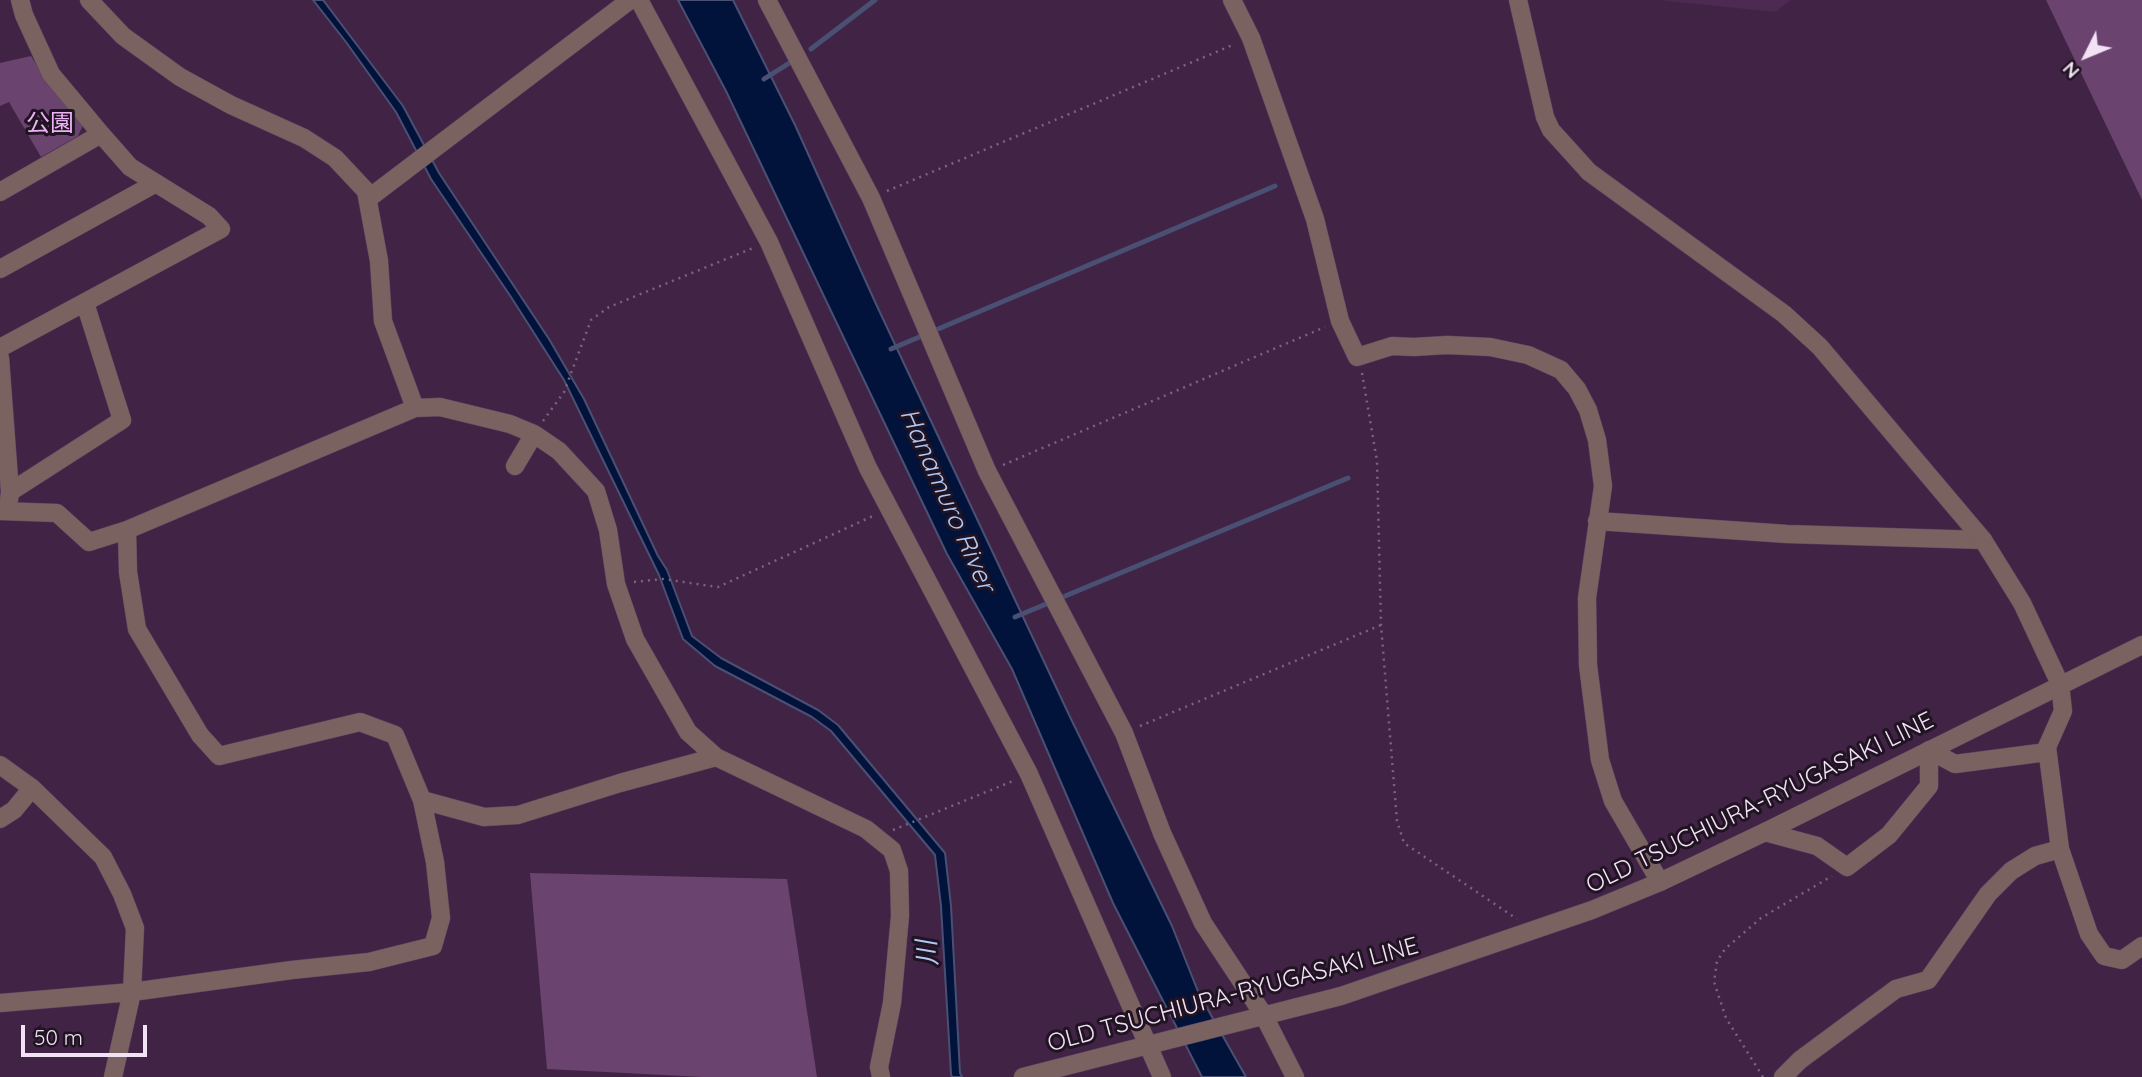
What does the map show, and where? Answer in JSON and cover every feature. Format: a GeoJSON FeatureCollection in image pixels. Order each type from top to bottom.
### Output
{"type":"FeatureCollection","features":[{"type":"Feature","properties":{"kind":"street"},"geometry":{"type":"LineString","coordinates":[[0,348],[221,229],[209,216],[130,167],[101,134],[51,74],[24,15],[20,0]]}},
{"type":"Feature","properties":{"kind":"street"},"geometry":{"type":"LineString","coordinates":[[89,0],[123,36],[180,77],[232,105],[304,138],[335,158],[366,191],[379,261],[383,321],[415,408]]}},
{"type":"Feature","properties":{"kind":"street"},"geometry":{"type":"LineString","coordinates":[[369,198],[630,0]]}},
{"type":"Feature","properties":{"kind":"street"},"geometry":{"type":"LineString","coordinates":[[639,0],[769,242],[868,468],[1029,774],[1154,1043],[1162,1077]]}},
{"type":"Feature","properties":{"kind":"street"},"geometry":{"type":"LineString","coordinates":[[767,0],[871,198],[987,471],[1124,733],[1161,833],[1203,923],[1295,1077]]}},
{"type":"Feature","properties":{"kind":"street"},"geometry":{"type":"LineString","coordinates":[[1231,0],[1251,37],[1315,219],[1340,321],[1357,357],[1392,346],[1490,347],[1528,355],[1561,370],[1588,410],[1597,440],[1603,486],[1587,598],[1588,665],[1600,760],[1613,801],[1660,882]]}},
{"type":"Feature","properties":{"kind":"street"},"geometry":{"type":"LineString","coordinates":[[1518,0],[1545,117],[1551,131],[1589,172],[1784,314],[1820,346],[1983,540],[2022,603],[2060,684],[2063,711],[2047,747],[2060,849],[2089,934],[2105,956],[2122,960],[2142,946]]}},
{"type":"Feature","properties":{"kind":"street"},"geometry":{"type":"LineString","coordinates":[[0,192],[101,134]]}},
{"type":"Feature","properties":{"kind":"street"},"geometry":{"type":"LineString","coordinates":[[0,268],[156,183]]}},
{"type":"Feature","properties":{"kind":"street"},"geometry":{"type":"LineString","coordinates":[[10,492],[122,420],[85,303]]}},
{"type":"Feature","properties":{"kind":"street"},"geometry":{"type":"LineString","coordinates":[[0,358],[10,492],[4,511],[57,513],[89,542],[127,530],[415,408],[440,407],[510,424],[534,434],[559,451],[597,491],[608,530],[616,584],[635,639],[688,732],[716,757],[866,829],[892,850],[899,871],[900,916],[892,1003],[879,1067],[881,1077]]}},
{"type":"Feature","properties":{"kind":"street"},"geometry":{"type":"LineString","coordinates":[[514,466],[534,434]]}},
{"type":"Feature","properties":{"kind":"street"},"geometry":{"type":"LineString","coordinates":[[1597,521],[1787,534],[1983,540]]}},
{"type":"Feature","properties":{"kind":"street"},"geometry":{"type":"LineString","coordinates":[[0,1003],[132,992],[369,962],[433,946],[441,918],[435,862],[422,800],[395,735],[360,722],[219,756],[200,735],[137,629],[128,572],[127,530]]}},
{"type":"Feature","properties":{"kind":"street","name":"OLD TSUCHIURA-RYUGASAKI LINE"},"geometry":{"type":"LineString","coordinates":[[1023,1077],[1341,996],[1592,911],[1765,832],[2142,645]]}},
{"type":"Feature","properties":{"kind":"street"},"geometry":{"type":"LineString","coordinates":[[1765,832],[1816,846],[1847,867],[1889,835],[1928,786],[1929,750],[1955,764],[2048,752]]}},
{"type":"Feature","properties":{"kind":"street"},"geometry":{"type":"LineString","coordinates":[[422,800],[484,817],[518,815],[716,757]]}},
{"type":"Feature","properties":{"kind":"street"},"geometry":{"type":"LineString","coordinates":[[0,765],[32,788],[103,857],[122,894],[135,928],[132,992],[113,1077]]}},
{"type":"Feature","properties":{"kind":"street"},"geometry":{"type":"LineString","coordinates":[[0,819],[15,810],[32,788]]}},
{"type":"Feature","properties":{"kind":"street"},"geometry":{"type":"LineString","coordinates":[[1783,1077],[1800,1060],[1896,989],[1928,981],[1988,894],[2011,871],[2035,856],[2060,849]]}},
{"type":"Feature","properties":{"kind":"path"},"geometry":{"type":"LineString","coordinates":[[871,198],[1251,37]]}},
{"type":"Feature","properties":{"kind":"path"},"geometry":{"type":"LineString","coordinates":[[534,434],[564,392],[591,320],[609,307],[769,242]]}},
{"type":"Feature","properties":{"kind":"path"},"geometry":{"type":"LineString","coordinates":[[987,471],[1340,321]]}},
{"type":"Feature","properties":{"kind":"path"},"geometry":{"type":"LineString","coordinates":[[1357,357],[1366,390],[1377,461],[1381,625],[1397,821],[1404,843],[1510,912],[1531,932]]}},
{"type":"Feature","properties":{"kind":"path"},"geometry":{"type":"LineString","coordinates":[[616,584],[663,579],[718,587],[889,508]]}},
{"type":"Feature","properties":{"kind":"path"},"geometry":{"type":"LineString","coordinates":[[1124,733],[1381,625]]}},
{"type":"Feature","properties":{"kind":"path"},"geometry":{"type":"LineString","coordinates":[[876,837],[1029,774]]}},
{"type":"Feature","properties":{"kind":"path"},"geometry":{"type":"LineString","coordinates":[[1763,1077],[1727,1018],[1714,982],[1717,961],[1725,949],[1761,918],[1847,867]]}},
{"type":"Feature","properties":{"kind":"shaded area"},"geometry":{"type":"Polygon","coordinates":[[[1658,0],[1791,0],[1775,12],[1658,0]]]}},
{"type":"Feature","properties":{"kind":"green space"},"geometry":{"type":"Polygon","coordinates":[[[2046,0],[2142,0],[2142,200],[2046,0]]]}},
{"type":"Feature","properties":{"kind":"green space","name":"公園"},"geometry":{"type":"Polygon","coordinates":[[[31,56],[52,89],[84,123],[78,136],[41,157],[9,102],[0,106],[0,63],[31,56]]]}},
{"type":"Feature","properties":{"kind":"green space"},"geometry":{"type":"Polygon","coordinates":[[[530,873],[787,879],[817,1077],[703,1077],[547,1069],[530,873]]]}},
{"type":"Feature","properties":{"kind":"water"},"geometry":{"type":"Polygon","coordinates":[[[313,0],[323,0],[403,106],[439,173],[549,339],[584,399],[667,570],[692,636],[721,658],[818,710],[838,725],[945,853],[962,1077],[952,1077],[951,1074],[941,906],[935,855],[831,731],[812,717],[715,666],[683,639],[659,575],[564,380],[431,179],[396,112],[313,0]]]}},
{"type":"Feature","properties":{"kind":"water","name":"Hanamuro River"},"geometry":{"type":"Polygon","coordinates":[[[678,0],[733,0],[795,125],[1071,719],[1172,926],[1199,994],[1246,1077],[1202,1077],[1113,903],[1012,669],[947,554],[726,91],[678,0]]]}},
{"type":"Feature","properties":{"kind":"waterway"},"geometry":{"type":"LineString","coordinates":[[811,49],[875,0]]}},
{"type":"Feature","properties":{"kind":"waterway"},"geometry":{"type":"LineString","coordinates":[[764,79],[791,62]]}},
{"type":"Feature","properties":{"kind":"waterway"},"geometry":{"type":"LineString","coordinates":[[891,349],[1275,186]]}},
{"type":"Feature","properties":{"kind":"waterway"},"geometry":{"type":"LineString","coordinates":[[1015,617],[1348,478]]}},
{"type":"Feature","properties":{"kind":"water label","name":"川"},"geometry":{"type":"Point","coordinates":[928,953]}}]}
